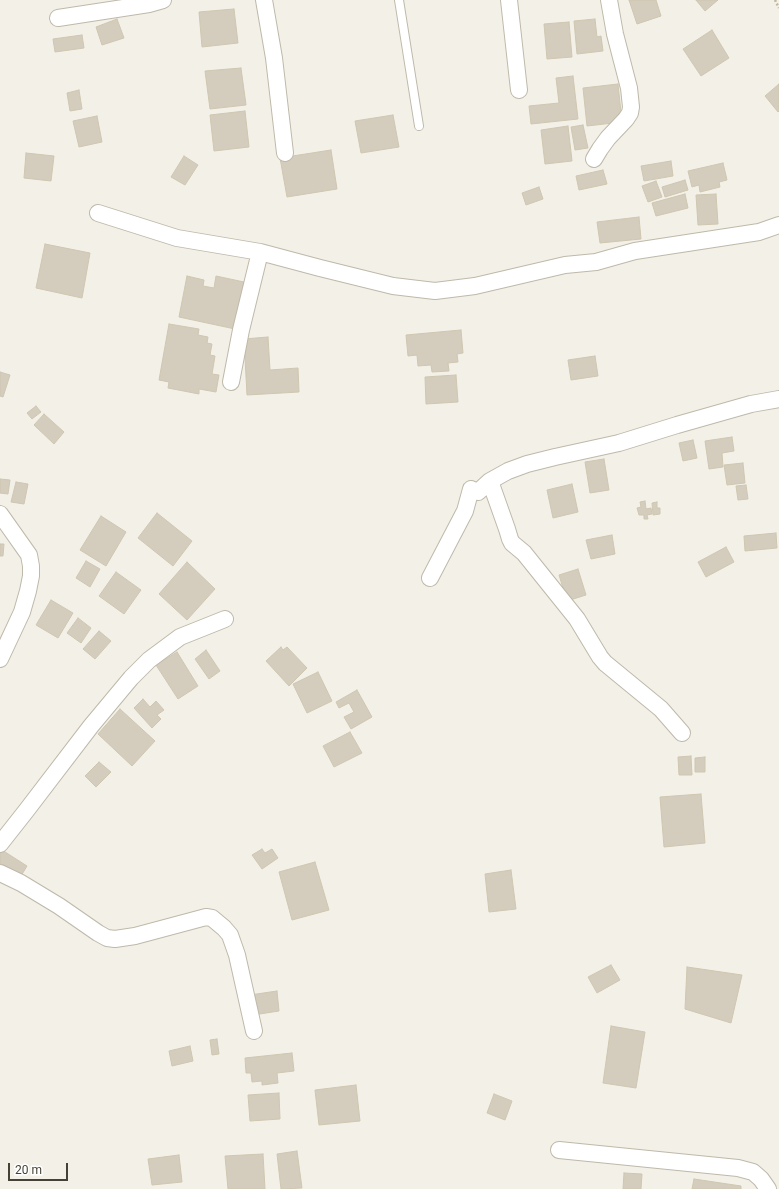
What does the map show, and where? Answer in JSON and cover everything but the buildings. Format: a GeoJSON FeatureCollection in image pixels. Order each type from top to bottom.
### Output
{"type":"FeatureCollection","features":[{"type":"Feature","properties":{"kind":"street"},"geometry":{"type":"LineString","coordinates":[[58,18],[141,6],[163,0]]}},
{"type":"Feature","properties":{"kind":"street"},"geometry":{"type":"LineString","coordinates":[[264,0],[274,58],[285,153]]}},
{"type":"Feature","properties":{"kind":"street"},"geometry":{"type":"LineString","coordinates":[[509,0],[520,90]]}},
{"type":"Feature","properties":{"kind":"street"},"geometry":{"type":"LineString","coordinates":[[594,159],[608,138],[626,119],[630,113],[631,107],[631,98],[615,34],[609,0]]}},
{"type":"Feature","properties":{"kind":"street"},"geometry":{"type":"LineString","coordinates":[[98,213],[177,238],[260,252],[393,286],[435,291],[475,286],[565,265],[596,262],[635,251],[759,232],[779,225]]}},
{"type":"Feature","properties":{"kind":"street"},"geometry":{"type":"LineString","coordinates":[[231,382],[241,330],[260,252]]}},
{"type":"Feature","properties":{"kind":"street"},"geometry":{"type":"LineString","coordinates":[[430,578],[465,511],[471,489],[478,492],[490,481],[508,471],[527,464],[555,456],[619,443],[751,404],[779,399]]}},
{"type":"Feature","properties":{"kind":"street"},"geometry":{"type":"LineString","coordinates":[[490,481],[512,543],[524,553],[577,619],[605,663],[661,709],[682,733]]}},
{"type":"Feature","properties":{"kind":"street"},"geometry":{"type":"LineString","coordinates":[[0,514],[29,555],[32,566],[28,591],[22,612],[0,659]]}},
{"type":"Feature","properties":{"kind":"street"},"geometry":{"type":"LineString","coordinates":[[0,844],[91,726],[131,678],[149,660],[180,637],[225,619]]}},
{"type":"Feature","properties":{"kind":"street"},"geometry":{"type":"LineString","coordinates":[[0,873],[21,883],[59,906],[107,938],[115,939],[135,936],[206,917],[212,918],[224,928],[230,936],[237,955],[254,1031]]}},
{"type":"Feature","properties":{"kind":"street"},"geometry":{"type":"LineString","coordinates":[[559,1150],[738,1168],[753,1172],[761,1179],[768,1189]]}},
{"type":"Feature","properties":{"kind":"lane"},"geometry":{"type":"LineString","coordinates":[[399,0],[419,126]]}},
{"type":"Feature","properties":{"kind":"path"},"geometry":{"type":"LineString","coordinates":[[775,0],[779,8]]}}]}
